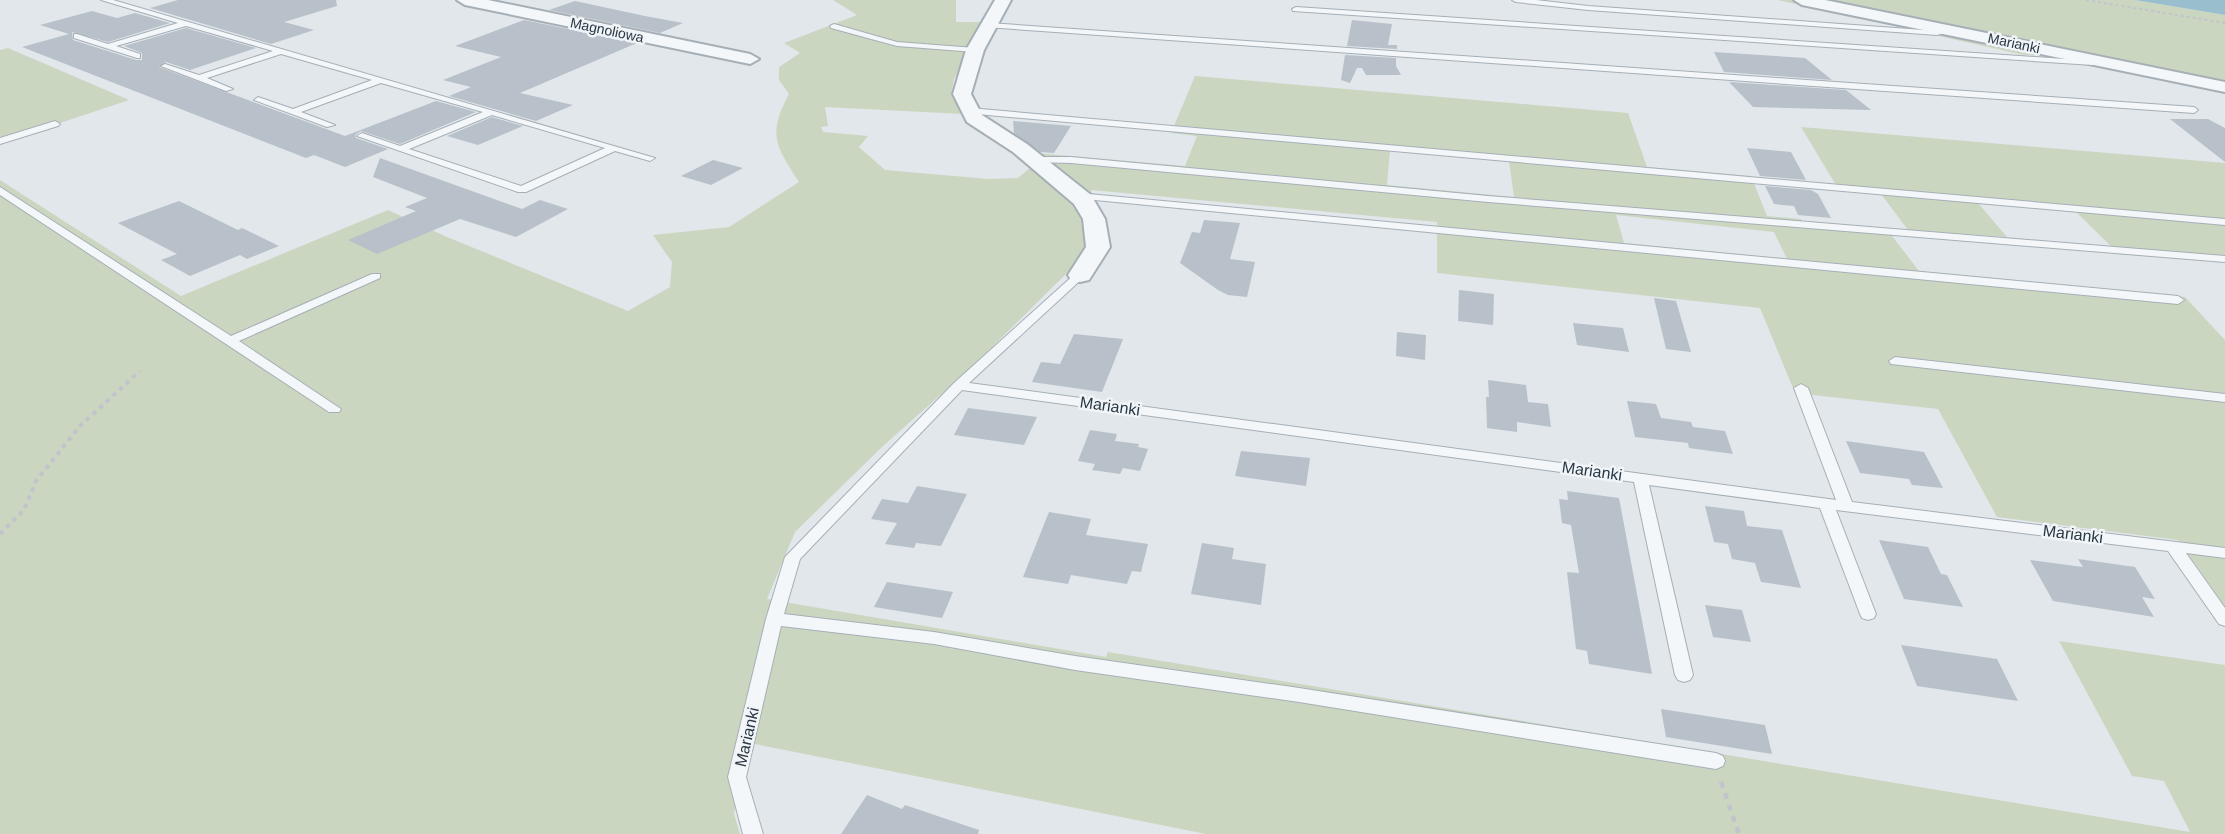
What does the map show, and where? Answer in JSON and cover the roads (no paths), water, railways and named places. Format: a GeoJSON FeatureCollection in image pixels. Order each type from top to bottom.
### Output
{"type":"FeatureCollection","features":[{"type":"Feature","properties":{"kind":"street","name":"Magnoliowa"},"geometry":{"type":"LineString","coordinates":[[465,0],[750,59]]}},
{"type":"Feature","properties":{"kind":"street"},"geometry":{"type":"LineString","coordinates":[[969,111],[962,94],[975,50],[1003,0]]}},
{"type":"Feature","properties":{"kind":"street","name":"Marianki"},"geometry":{"type":"LineString","coordinates":[[1802,0],[2225,87]]}},
{"type":"Feature","properties":{"kind":"street","name":"Marianki"},"geometry":{"type":"LineString","coordinates":[[969,111],[974,118],[1034,160],[1078,196],[1094,219],[1098,247],[1080,276]]}},
{"type":"Feature","properties":{"kind":"lane"},"geometry":{"type":"LineString","coordinates":[[105,0],[650,158]]}},
{"type":"Feature","properties":{"kind":"lane"},"geometry":{"type":"LineString","coordinates":[[1516,0],[1588,8],[1937,33],[1950,30]]}},
{"type":"Feature","properties":{"kind":"lane"},"geometry":{"type":"LineString","coordinates":[[1296,9],[2101,62]]}},
{"type":"Feature","properties":{"kind":"lane"},"geometry":{"type":"LineString","coordinates":[[108,46],[184,24]]}},
{"type":"Feature","properties":{"kind":"lane"},"geometry":{"type":"LineString","coordinates":[[989,25],[2194,110]]}},
{"type":"Feature","properties":{"kind":"lane"},"geometry":{"type":"LineString","coordinates":[[834,26],[897,44],[975,50]]}},
{"type":"Feature","properties":{"kind":"lane"},"geometry":{"type":"LineString","coordinates":[[76,36],[137,56]]}},
{"type":"Feature","properties":{"kind":"lane"},"geometry":{"type":"LineString","coordinates":[[199,78],[278,52]]}},
{"type":"Feature","properties":{"kind":"lane"},"geometry":{"type":"LineString","coordinates":[[165,66],[229,89]]}},
{"type":"Feature","properties":{"kind":"lane"},"geometry":{"type":"LineString","coordinates":[[293,112],[378,81]]}},
{"type":"Feature","properties":{"kind":"lane"},"geometry":{"type":"LineString","coordinates":[[258,100],[330,124]]}},
{"type":"Feature","properties":{"kind":"lane"},"geometry":{"type":"LineString","coordinates":[[969,111],[2225,222]]}},
{"type":"Feature","properties":{"kind":"lane"},"geometry":{"type":"LineString","coordinates":[[400,149],[489,113]]}},
{"type":"Feature","properties":{"kind":"lane"},"geometry":{"type":"LineString","coordinates":[[0,141],[55,124]]}},
{"type":"Feature","properties":{"kind":"lane"},"geometry":{"type":"LineString","coordinates":[[362,136],[522,190],[613,148]]}},
{"type":"Feature","properties":{"kind":"lane"},"geometry":{"type":"LineString","coordinates":[[1034,160],[1071,160],[1488,199],[2225,259]]}},
{"type":"Feature","properties":{"kind":"lane"},"geometry":{"type":"LineString","coordinates":[[0,190],[334,409]]}},
{"type":"Feature","properties":{"kind":"lane"},"geometry":{"type":"LineString","coordinates":[[1078,196],[2178,300]]}},
{"type":"Feature","properties":{"kind":"lane"},"geometry":{"type":"LineString","coordinates":[[230,341],[375,276]]}},
{"type":"Feature","properties":{"kind":"lane","name":"Marianki"},"geometry":{"type":"LineString","coordinates":[[753,834],[737,777],[774,619],[793,557],[958,386],[1080,276]]}},
{"type":"Feature","properties":{"kind":"lane"},"geometry":{"type":"LineString","coordinates":[[1895,361],[2225,398]]}},
{"type":"Feature","properties":{"kind":"lane","name":"Marianki"},"geometry":{"type":"LineString","coordinates":[[958,386],[1846,507],[2225,553]]}},
{"type":"Feature","properties":{"kind":"lane"},"geometry":{"type":"LineString","coordinates":[[1801,388],[1846,507]]}},
{"type":"Feature","properties":{"kind":"lane"},"geometry":{"type":"LineString","coordinates":[[1640,478],[1684,675]]}},
{"type":"Feature","properties":{"kind":"lane"},"geometry":{"type":"LineString","coordinates":[[1826,504],[1868,614]]}},
{"type":"Feature","properties":{"kind":"lane"},"geometry":{"type":"LineString","coordinates":[[2172,546],[2225,620]]}},
{"type":"Feature","properties":{"kind":"lane"},"geometry":{"type":"LineString","coordinates":[[774,619],[934,638],[1076,663],[1716,761]]}},
{"type":"Feature","properties":{"kind":"water"},"geometry":{"type":"Polygon","coordinates":[[[2135,0],[2225,0],[2225,15],[2135,0]]]}}]}
